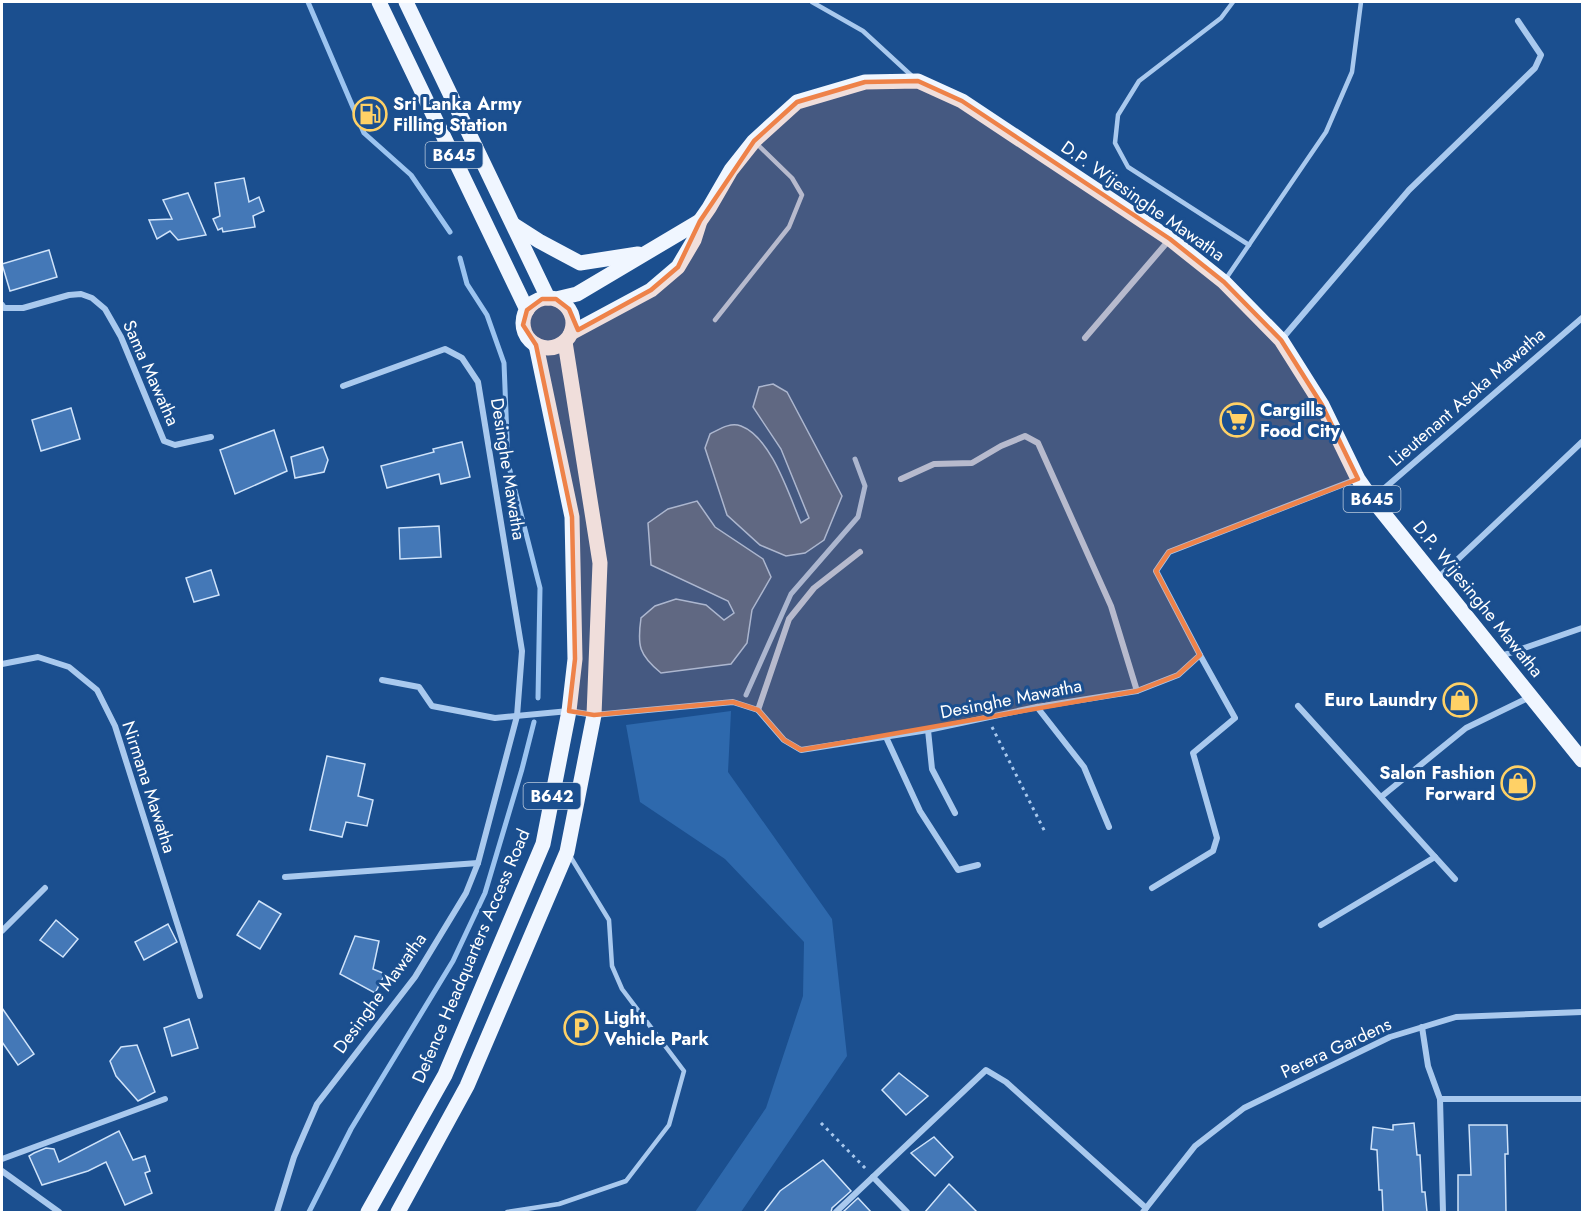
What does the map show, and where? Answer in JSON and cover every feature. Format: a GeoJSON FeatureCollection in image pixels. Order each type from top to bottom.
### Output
{"type":"FeatureCollection","features":[{"type":"Feature","properties":{"kind":"main road","name":"B645"},"geometry":{"type":"LineString","coordinates":[[379,2],[527,310]]}},
{"type":"Feature","properties":{"kind":"main road","name":"B645"},"geometry":{"type":"LineString","coordinates":[[406,2],[511,223],[552,299]]}},
{"type":"Feature","properties":{"kind":"main road","name":"D.P. Wijesinghe Mawatha"},"geometry":{"type":"LineString","coordinates":[[568,338],[651,290],[678,267],[694,240],[700,221],[731,170],[754,141],[797,102],[864,82],[918,81],[962,101],[1170,239],[1224,282],[1281,340],[1322,405],[1358,479],[1372,499],[1438,578],[1582,760]]}},
{"type":"Feature","properties":{"kind":"main road","name":"D.P. Wijesinghe Mawatha"},"geometry":{"type":"LineString","coordinates":[[552,299],[577,294],[700,221]]}},
{"type":"Feature","properties":{"kind":"main road"},"geometry":{"type":"LineString","coordinates":[[511,223],[539,242],[580,263],[644,253]]}},
{"type":"Feature","properties":{"kind":"main road"},"geometry":{"type":"LineString","coordinates":[[552,299],[563,303],[573,317],[568,338],[551,348],[536,345],[529,340],[523,326],[527,310],[536,301],[552,299]]}},
{"type":"Feature","properties":{"kind":"main road","name":"B642"},"geometry":{"type":"LineString","coordinates":[[398,1212],[467,1086],[567,852],[594,715],[600,563],[568,338]]}},
{"type":"Feature","properties":{"kind":"main road","name":"Defence Headquarters Access Road"},"geometry":{"type":"LineString","coordinates":[[368,1212],[445,1075],[543,844],[569,711],[575,659],[572,517],[536,345]]}},
{"type":"Feature","properties":{"kind":"street"},"geometry":{"type":"LineString","coordinates":[[1281,340],[1409,190],[1535,68],[1542,55],[1518,21]]}},
{"type":"Feature","properties":{"kind":"street"},"geometry":{"type":"LineString","coordinates":[[1085,338],[1170,239]]}},
{"type":"Feature","properties":{"kind":"street","name":"Sama Mawatha"},"geometry":{"type":"LineString","coordinates":[[2,305],[4,308],[23,308],[69,295],[81,294],[92,298],[105,309],[121,337],[164,441],[174,445],[211,437]]}},
{"type":"Feature","properties":{"kind":"street","name":"Lieutenant Asoka Mawatha"},"geometry":{"type":"LineString","coordinates":[[1372,499],[1582,318]]}},
{"type":"Feature","properties":{"kind":"street","name":"Desinghe Mawatha"},"geometry":{"type":"LineString","coordinates":[[278,1212],[294,1157],[317,1104],[415,977],[466,893],[478,863],[517,716],[522,651],[478,382],[462,358],[445,349],[343,386]]}},
{"type":"Feature","properties":{"kind":"street"},"geometry":{"type":"LineString","coordinates":[[901,479],[934,464],[972,463],[1001,446],[1025,436],[1038,443],[1111,606],[1137,691]]}},
{"type":"Feature","properties":{"kind":"street"},"geometry":{"type":"LineString","coordinates":[[1438,578],[1582,442]]}},
{"type":"Feature","properties":{"kind":"street"},"geometry":{"type":"LineString","coordinates":[[1152,888],[1214,851],[1217,838],[1193,753],[1235,718],[1156,571],[1169,552],[1358,479]]}},
{"type":"Feature","properties":{"kind":"street"},"geometry":{"type":"LineString","coordinates":[[382,680],[419,687],[432,705],[495,718],[569,711],[594,715],[733,702],[758,710],[789,619],[814,588],[860,552]]}},
{"type":"Feature","properties":{"kind":"street"},"geometry":{"type":"LineString","coordinates":[[1499,657],[1582,628]]}},
{"type":"Feature","properties":{"kind":"street","name":"Desinghe Mawatha"},"geometry":{"type":"LineString","coordinates":[[758,710],[784,740],[801,750],[928,730],[1037,707],[1137,691],[1178,675],[1200,655]]}},
{"type":"Feature","properties":{"kind":"street","name":"Nirmana Mawatha"},"geometry":{"type":"LineString","coordinates":[[2,664],[38,657],[69,667],[98,690],[115,726],[200,996]]}},
{"type":"Feature","properties":{"kind":"street"},"geometry":{"type":"LineString","coordinates":[[1381,797],[1466,728],[1531,697]]}},
{"type":"Feature","properties":{"kind":"street"},"geometry":{"type":"LineString","coordinates":[[1298,706],[1455,879]]}},
{"type":"Feature","properties":{"kind":"street"},"geometry":{"type":"LineString","coordinates":[[1037,707],[1084,767],[1109,827]]}},
{"type":"Feature","properties":{"kind":"street"},"geometry":{"type":"LineString","coordinates":[[928,730],[932,769],[956,813]]}},
{"type":"Feature","properties":{"kind":"street"},"geometry":{"type":"LineString","coordinates":[[886,737],[920,811],[958,870],[978,865]]}},
{"type":"Feature","properties":{"kind":"street"},"geometry":{"type":"LineString","coordinates":[[1321,925],[1435,857]]}},
{"type":"Feature","properties":{"kind":"street"},"geometry":{"type":"LineString","coordinates":[[285,877],[478,863]]}},
{"type":"Feature","properties":{"kind":"street"},"geometry":{"type":"LineString","coordinates":[[2,931],[45,888]]}},
{"type":"Feature","properties":{"kind":"street","name":"Perera Gardens"},"geometry":{"type":"LineString","coordinates":[[836,1212],[986,1070],[1006,1082],[1145,1210],[1195,1146],[1244,1108],[1390,1037],[1456,1017],[1582,1012]]}},
{"type":"Feature","properties":{"kind":"street"},"geometry":{"type":"LineString","coordinates":[[1422,1027],[1428,1066],[1440,1099],[1443,1212]]}},
{"type":"Feature","properties":{"kind":"street"},"geometry":{"type":"LineString","coordinates":[[2,1159],[165,1099]]}},
{"type":"Feature","properties":{"kind":"street"},"geometry":{"type":"LineString","coordinates":[[1440,1099],[1582,1099]]}},
{"type":"Feature","properties":{"kind":"street"},"geometry":{"type":"LineString","coordinates":[[2,1171],[59,1212]]}},
{"type":"Feature","properties":{"kind":"street"},"geometry":{"type":"LineString","coordinates":[[873,1177],[907,1212]]}},
{"type":"Feature","properties":{"kind":"lane"},"geometry":{"type":"LineString","coordinates":[[812,2],[863,31],[918,81]]}},
{"type":"Feature","properties":{"kind":"lane"},"geometry":{"type":"LineString","coordinates":[[1233,2],[1221,18],[1139,81],[1118,115],[1115,143],[1128,166],[1249,245]]}},
{"type":"Feature","properties":{"kind":"lane"},"geometry":{"type":"LineString","coordinates":[[1224,282],[1326,132],[1352,72],[1361,2]]}},
{"type":"Feature","properties":{"kind":"lane"},"geometry":{"type":"LineString","coordinates":[[715,320],[789,227],[802,195],[792,178],[754,141]]}},
{"type":"Feature","properties":{"kind":"lane"},"geometry":{"type":"LineString","coordinates":[[507,1212],[560,1204],[626,1181],[669,1125],[684,1071],[622,989],[612,966],[609,920],[567,852]]}},
{"type":"Feature","properties":{"kind":"path"},"geometry":{"type":"LineString","coordinates":[[987,717],[1046,834]]}},
{"type":"Feature","properties":{"kind":"path"},"geometry":{"type":"LineString","coordinates":[[821,1123],[873,1177]]}},
{"type":"Feature","properties":{"kind":"highlighted area"},"geometry":{"type":"Polygon","coordinates":[[[918,81],[962,101],[1170,239],[1224,282],[1281,340],[1322,405],[1358,479],[1169,552],[1156,571],[1200,655],[1178,675],[1137,691],[801,750],[784,740],[758,710],[733,702],[594,715],[569,711],[575,659],[572,517],[536,345],[523,325],[527,310],[542,299],[556,299],[569,309],[578,330],[651,290],[678,267],[700,221],[754,141],[797,102],[865,82],[918,81]]]}},
{"type":"Feature","properties":{"kind":"shaded area"},"geometry":{"type":"Polygon","coordinates":[[[773,384],[787,392],[842,496],[824,540],[805,553],[786,556],[760,545],[727,515],[705,448],[710,434],[725,427],[737,425],[752,432],[778,468],[801,523],[809,518],[781,449],[753,407],[759,387],[773,384]]]}},
{"type":"Feature","properties":{"kind":"shaded area"},"geometry":{"type":"Polygon","coordinates":[[[697,501],[715,527],[763,559],[771,577],[752,610],[747,643],[731,664],[661,673],[644,655],[639,636],[641,618],[655,606],[676,599],[706,605],[724,620],[734,613],[728,601],[651,565],[648,523],[668,509],[697,501]]]}},
{"type":"Feature","properties":{"kind":"shaded area"},"geometry":{"type":"Polygon","coordinates":[[[731,711],[728,772],[832,919],[847,1056],[741,1212],[695,1212],[766,1108],[803,996],[804,942],[725,859],[640,802],[626,725],[731,711]]]}},
{"type":"Feature","properties":{"kind":"building"},"geometry":{"type":"Polygon","coordinates":[[[244,178],[249,202],[259,197],[264,211],[253,216],[255,227],[223,232],[222,228],[218,230],[213,219],[220,216],[215,183],[244,178]]]}},
{"type":"Feature","properties":{"kind":"building"},"geometry":{"type":"Polygon","coordinates":[[[188,193],[206,235],[178,240],[170,231],[157,239],[149,220],[172,219],[163,200],[188,193]]]}},
{"type":"Feature","properties":{"kind":"building"},"geometry":{"type":"Polygon","coordinates":[[[49,250],[57,277],[10,291],[2,264],[49,250]]]}},
{"type":"Feature","properties":{"kind":"building"},"geometry":{"type":"Polygon","coordinates":[[[71,408],[80,439],[41,451],[32,420],[71,408]]]}},
{"type":"Feature","properties":{"kind":"building"},"geometry":{"type":"Polygon","coordinates":[[[274,430],[287,471],[235,494],[220,450],[274,430]]]}},
{"type":"Feature","properties":{"kind":"building"},"geometry":{"type":"Polygon","coordinates":[[[462,442],[470,477],[441,484],[439,474],[387,488],[381,466],[462,442]]]}},
{"type":"Feature","properties":{"kind":"building"},"geometry":{"type":"Polygon","coordinates":[[[323,447],[328,460],[324,472],[295,478],[291,457],[323,447]]]}},
{"type":"Feature","properties":{"kind":"building"},"geometry":{"type":"Polygon","coordinates":[[[439,526],[441,557],[400,559],[399,528],[439,526]]]}},
{"type":"Feature","properties":{"kind":"building"},"geometry":{"type":"Polygon","coordinates":[[[211,570],[219,595],[194,602],[186,578],[211,570]]]}},
{"type":"Feature","properties":{"kind":"building"},"geometry":{"type":"Polygon","coordinates":[[[327,756],[365,764],[358,796],[373,800],[367,826],[346,822],[342,837],[310,830],[327,756]]]}},
{"type":"Feature","properties":{"kind":"building"},"geometry":{"type":"Polygon","coordinates":[[[259,901],[281,914],[260,949],[237,935],[259,901]]]}},
{"type":"Feature","properties":{"kind":"building"},"geometry":{"type":"Polygon","coordinates":[[[56,920],[78,939],[63,957],[40,940],[56,920]]]}},
{"type":"Feature","properties":{"kind":"building"},"geometry":{"type":"Polygon","coordinates":[[[168,924],[177,942],[144,960],[135,942],[168,924]]]}},
{"type":"Feature","properties":{"kind":"building"},"geometry":{"type":"Polygon","coordinates":[[[355,936],[379,941],[373,969],[385,974],[375,993],[340,974],[355,936]]]}},
{"type":"Feature","properties":{"kind":"building"},"geometry":{"type":"Polygon","coordinates":[[[2,1008],[34,1054],[18,1065],[2,1042],[2,1008]]]}},
{"type":"Feature","properties":{"kind":"building"},"geometry":{"type":"Polygon","coordinates":[[[189,1019],[198,1048],[172,1056],[164,1028],[189,1019]]]}},
{"type":"Feature","properties":{"kind":"building"},"geometry":{"type":"Polygon","coordinates":[[[137,1045],[155,1092],[138,1101],[116,1076],[110,1061],[121,1047],[137,1045]]]}},
{"type":"Feature","properties":{"kind":"building"},"geometry":{"type":"Polygon","coordinates":[[[899,1073],[928,1096],[906,1115],[882,1090],[899,1073]]]}},
{"type":"Feature","properties":{"kind":"building"},"geometry":{"type":"Polygon","coordinates":[[[1414,1123],[1417,1155],[1420,1155],[1422,1192],[1425,1192],[1427,1212],[1383,1212],[1382,1190],[1379,1190],[1377,1150],[1371,1149],[1373,1127],[1393,1130],[1393,1125],[1414,1123]]]}},
{"type":"Feature","properties":{"kind":"building"},"geometry":{"type":"Polygon","coordinates":[[[1469,1125],[1507,1125],[1506,1212],[1458,1212],[1458,1175],[1471,1175],[1469,1125]]]}},
{"type":"Feature","properties":{"kind":"building"},"geometry":{"type":"Polygon","coordinates":[[[119,1131],[133,1160],[145,1156],[150,1171],[145,1173],[152,1193],[125,1205],[106,1162],[88,1171],[42,1185],[29,1156],[46,1148],[54,1149],[59,1162],[119,1131]]]}},
{"type":"Feature","properties":{"kind":"building"},"geometry":{"type":"Polygon","coordinates":[[[934,1137],[953,1157],[935,1176],[911,1153],[934,1137]]]}},
{"type":"Feature","properties":{"kind":"building"},"geometry":{"type":"Polygon","coordinates":[[[823,1160],[851,1191],[832,1208],[831,1212],[764,1212],[780,1191],[823,1160]]]}},
{"type":"Feature","properties":{"kind":"building"},"geometry":{"type":"Polygon","coordinates":[[[949,1184],[977,1212],[925,1212],[949,1184]]]}},
{"type":"Feature","properties":{"kind":"building"},"geometry":{"type":"Polygon","coordinates":[[[858,1198],[871,1212],[843,1212],[858,1198]]]}},
{"type":"Feature","properties":{"kind":"waterway"},"geometry":{"type":"LineString","coordinates":[[308,2],[364,133],[411,175],[450,232]]}},
{"type":"Feature","properties":{"kind":"waterway"},"geometry":{"type":"LineString","coordinates":[[460,258],[467,284],[487,315],[504,363],[508,463],[540,588],[538,698]]}},
{"type":"Feature","properties":{"kind":"waterway"},"geometry":{"type":"LineString","coordinates":[[746,695],[791,594],[858,517],[865,486],[855,459]]}},
{"type":"Feature","properties":{"kind":"waterway"},"geometry":{"type":"LineString","coordinates":[[309,1212],[351,1129],[453,961],[485,893],[534,722]]}},
{"type":"Feature","properties":{"kind":"place","name":"Sri Lanka Army Filling Station"},"geometry":{"type":"Point","coordinates":[370,114]}},
{"type":"Feature","properties":{"kind":"place","name":"Cargills Food City"},"geometry":{"type":"Point","coordinates":[1237,420]}},
{"type":"Feature","properties":{"kind":"place","name":"Euro Laundry"},"geometry":{"type":"Point","coordinates":[1460,700]}},
{"type":"Feature","properties":{"kind":"place","name":"Salon Fashion Forward"},"geometry":{"type":"Point","coordinates":[1518,783]}},
{"type":"Feature","properties":{"kind":"place","name":"Light Vehicle Park"},"geometry":{"type":"Point","coordinates":[581,1028]}}]}
